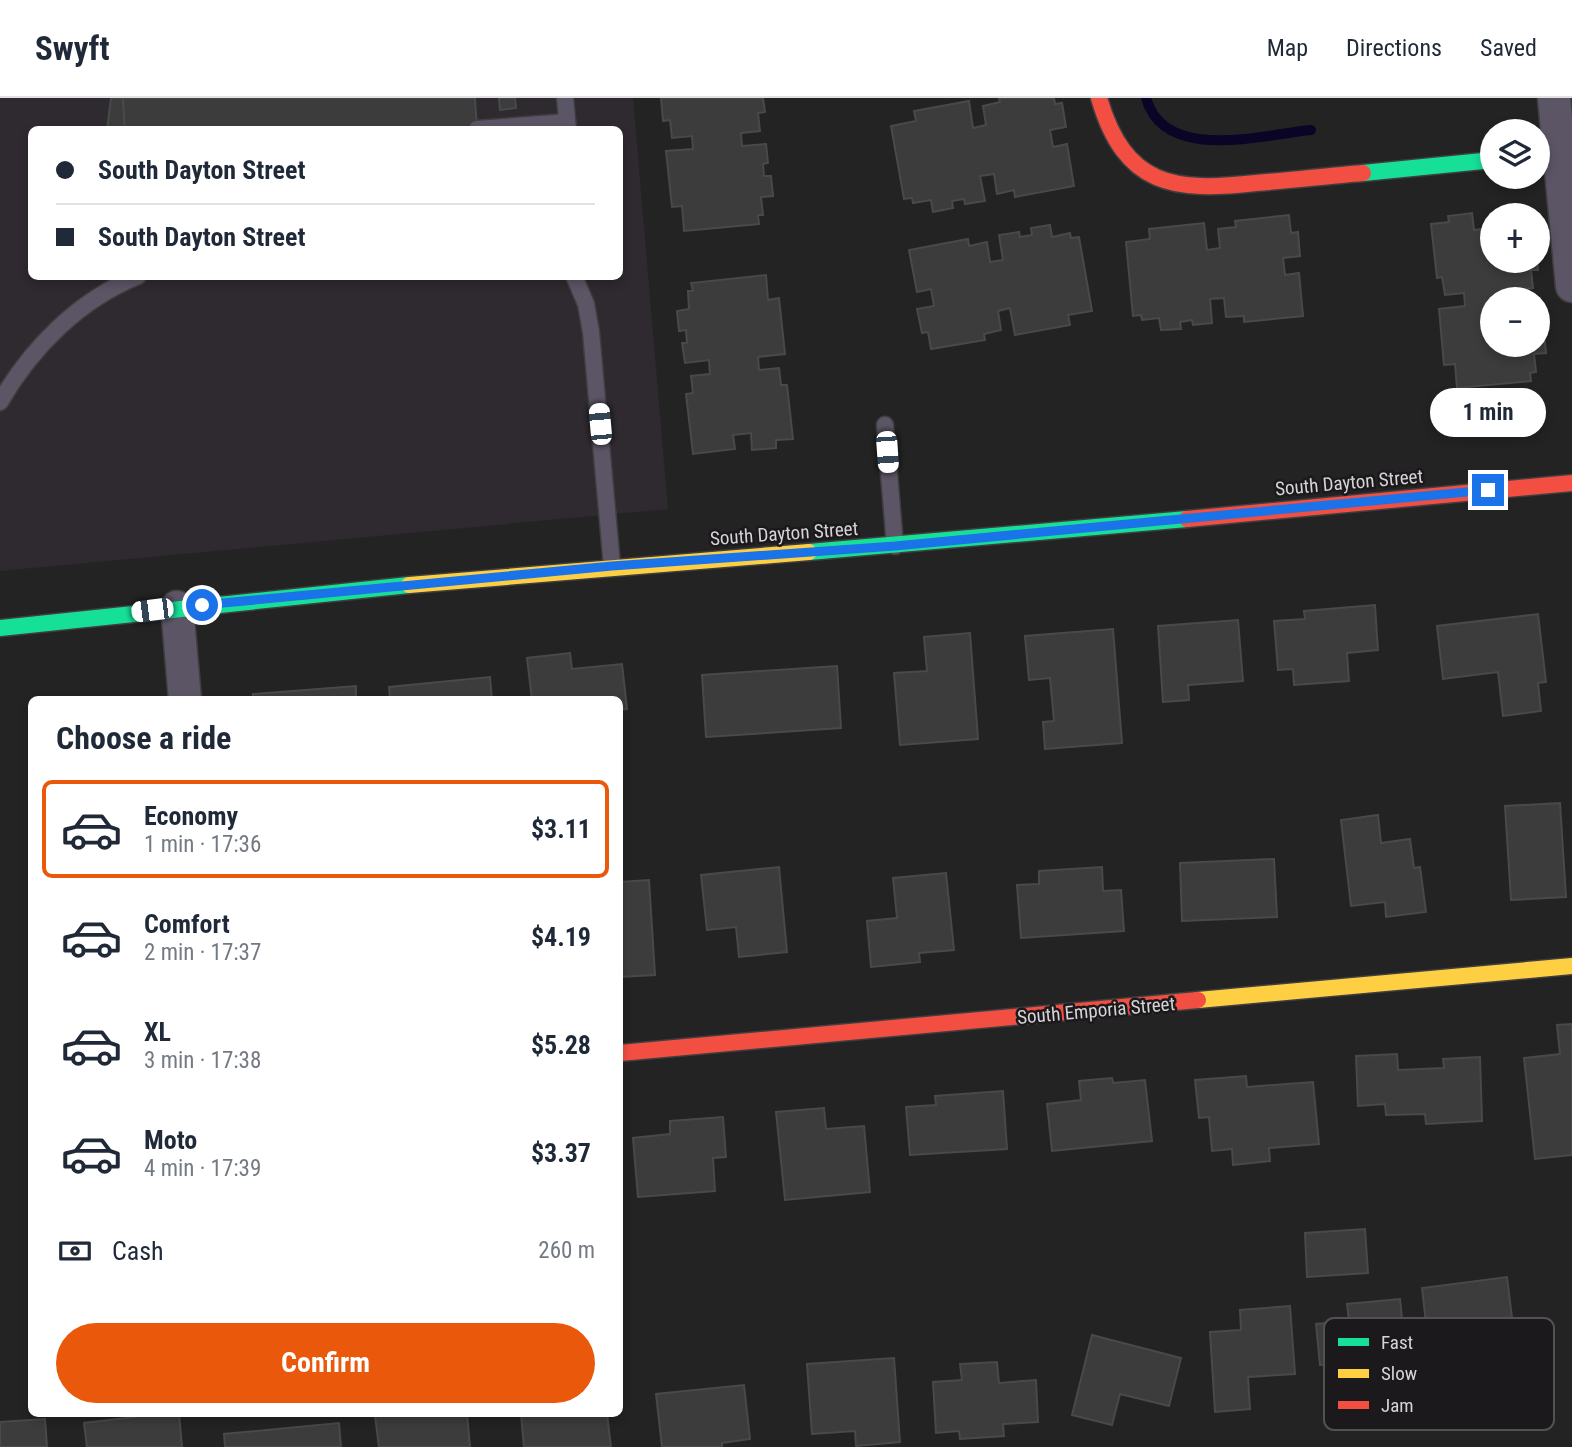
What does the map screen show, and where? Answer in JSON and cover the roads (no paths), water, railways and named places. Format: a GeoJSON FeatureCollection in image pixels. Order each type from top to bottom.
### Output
{"type":"FeatureCollection","features":[{"type":"Feature","properties":{"kind":"street"},"geometry":{"type":"LineString","coordinates":[[1099,98],[1109,131],[1125,156],[1150,175],[1183,187],[1212,188],[1480,161]]}},
{"type":"Feature","properties":{"kind":"street"},"geometry":{"type":"LineString","coordinates":[[1550,144],[1554,98]]}},
{"type":"Feature","properties":{"kind":"street"},"geometry":{"type":"LineString","coordinates":[[1550,161],[1572,286]]}},
{"type":"Feature","properties":{"kind":"street","name":"South Dayton Street"},"geometry":{"type":"LineString","coordinates":[[0,628],[177,607],[612,566],[895,546],[1572,482]]}},
{"type":"Feature","properties":{"kind":"street"},"geometry":{"type":"LineString","coordinates":[[177,607],[185,696]]}},
{"type":"Feature","properties":{"kind":"street","name":"South Emporia Street"},"geometry":{"type":"LineString","coordinates":[[623,1054],[1572,966]]}},
{"type":"Feature","properties":{"kind":"lane"},"geometry":{"type":"LineString","coordinates":[[565,98],[568,126]]}},
{"type":"Feature","properties":{"kind":"lane"},"geometry":{"type":"LineString","coordinates":[[0,402],[17,373],[46,339],[90,303],[131,280]]}},
{"type":"Feature","properties":{"kind":"lane"},"geometry":{"type":"LineString","coordinates":[[576,280],[586,304],[592,332],[612,566]]}},
{"type":"Feature","properties":{"kind":"lane"},"geometry":{"type":"LineString","coordinates":[[885,425],[895,546]]}},
{"type":"Feature","properties":{"kind":"waterway"},"geometry":{"type":"LineString","coordinates":[[1146,98],[1156,118],[1172,131],[1193,138],[1242,139],[1311,130]]}}]}
